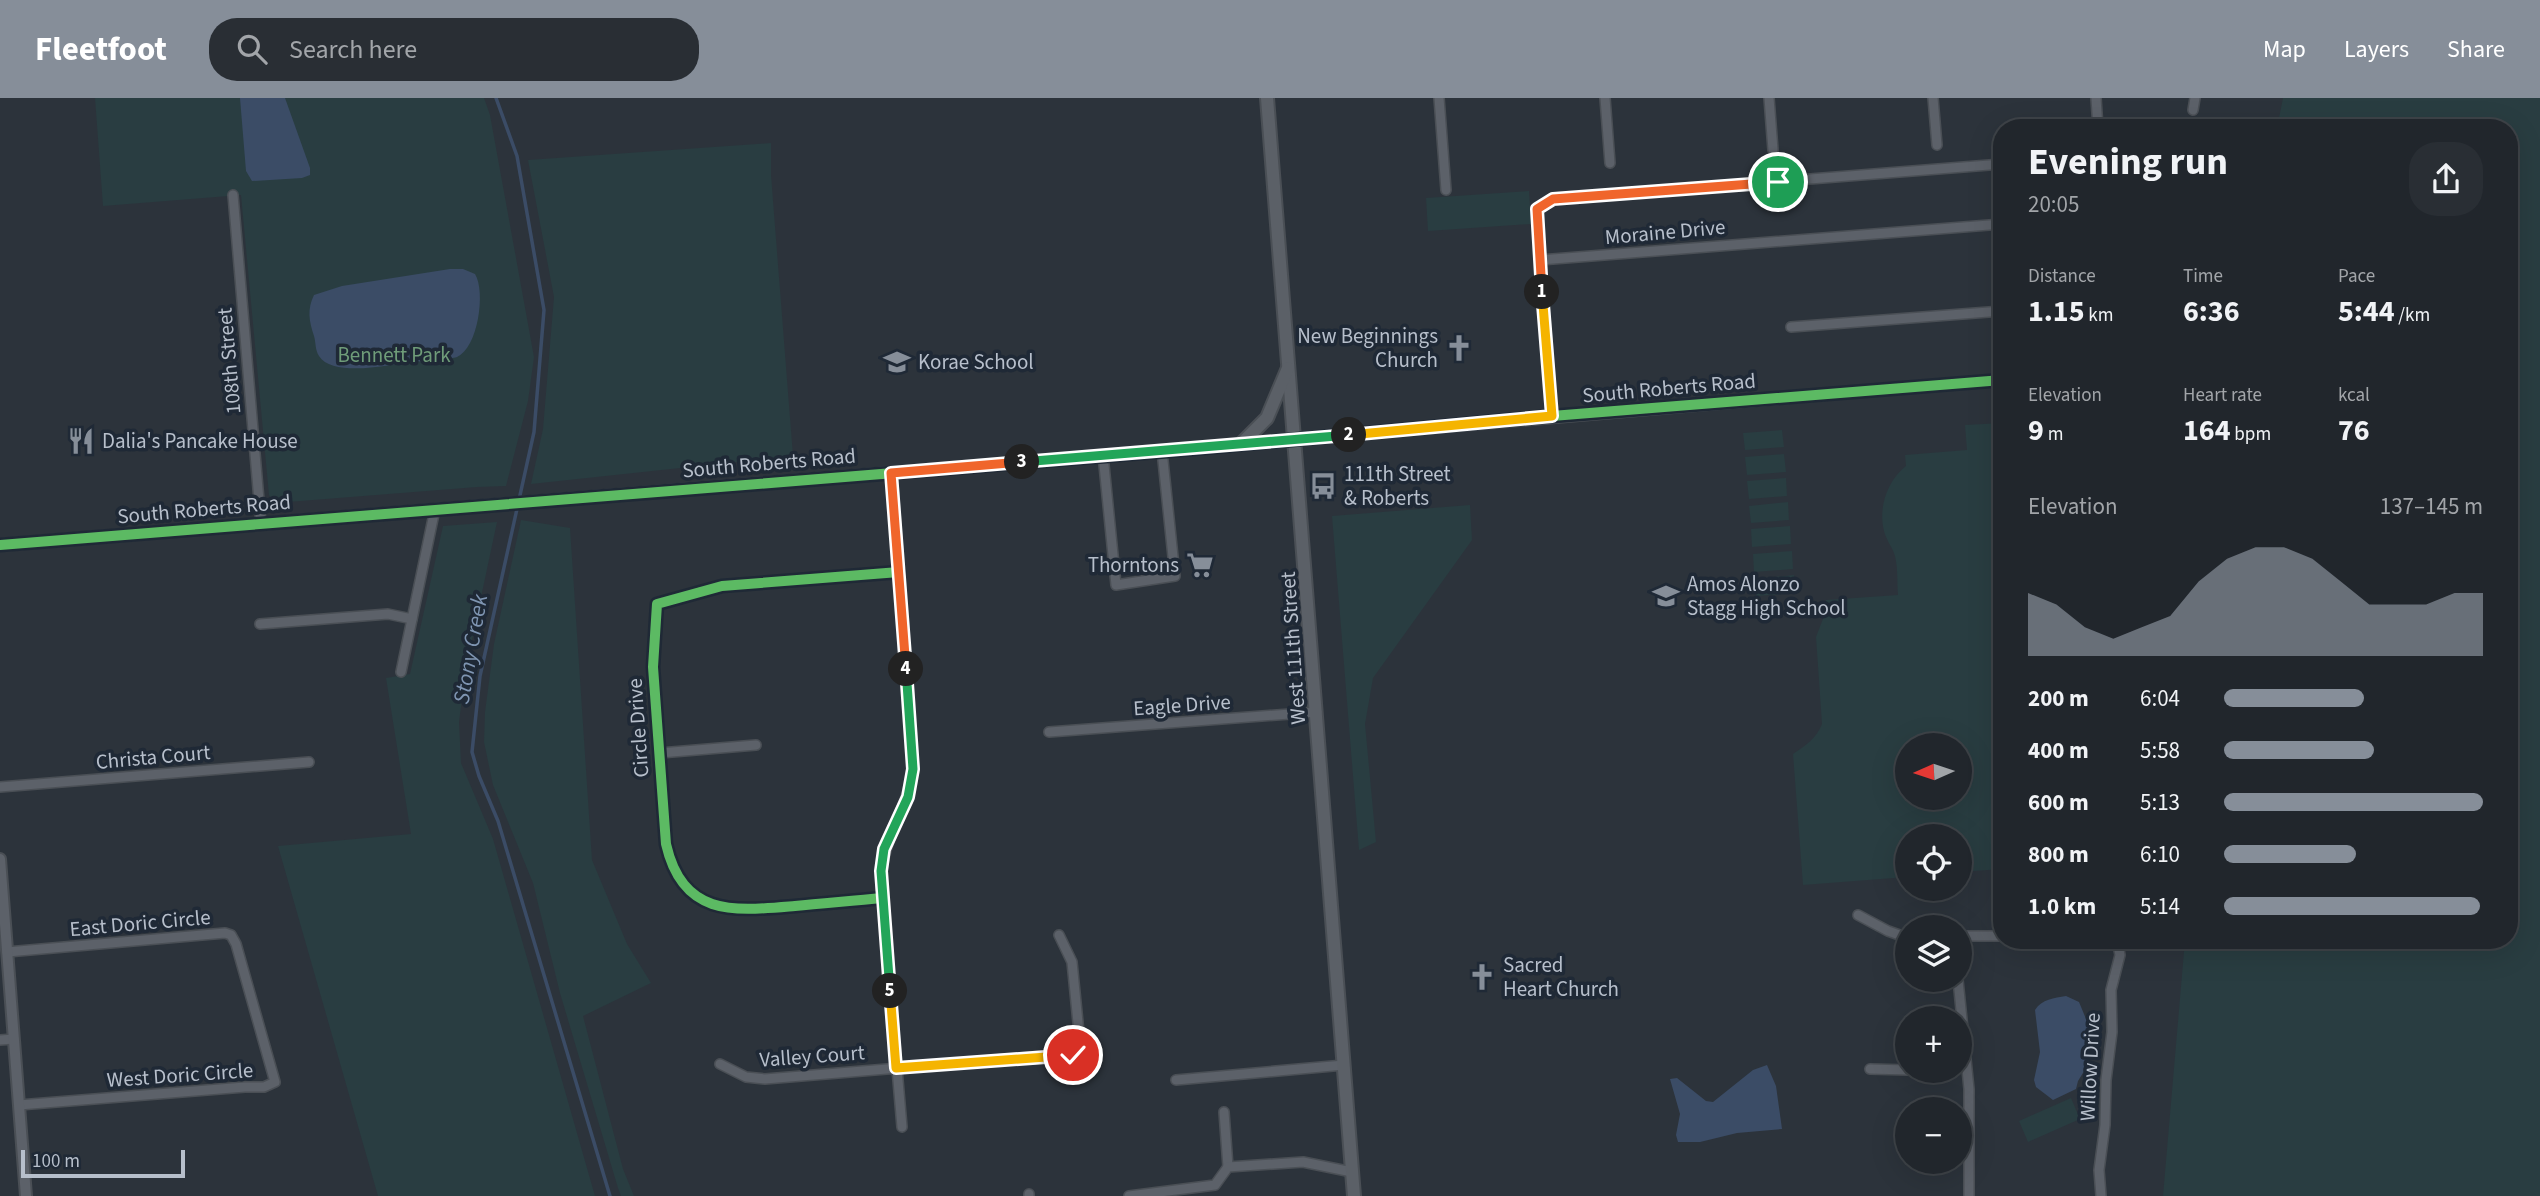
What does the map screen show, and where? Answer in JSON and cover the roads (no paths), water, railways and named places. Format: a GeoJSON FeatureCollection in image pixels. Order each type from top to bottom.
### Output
{"type":"FeatureCollection","features":[{"type":"Feature","properties":{"kind":"main road","name":"West 111th Street"},"geometry":{"type":"LineString","coordinates":[[1268,98],[1354,1196]]}},
{"type":"Feature","properties":{"kind":"main road"},"geometry":{"type":"LineString","coordinates":[[1241,444],[1267,418],[1290,365]]}},
{"type":"Feature","properties":{"kind":"street"},"geometry":{"type":"LineString","coordinates":[[1439,98],[1446,190]]}},
{"type":"Feature","properties":{"kind":"street"},"geometry":{"type":"LineString","coordinates":[[1605,98],[1610,163]]}},
{"type":"Feature","properties":{"kind":"street"},"geometry":{"type":"LineString","coordinates":[[1769,98],[1773,149]]}},
{"type":"Feature","properties":{"kind":"street"},"geometry":{"type":"LineString","coordinates":[[1933,98],[1937,145]]}},
{"type":"Feature","properties":{"kind":"street"},"geometry":{"type":"LineString","coordinates":[[2096,98],[2097,119]]}},
{"type":"Feature","properties":{"kind":"street"},"geometry":{"type":"LineString","coordinates":[[2193,110],[2196,98]]}},
{"type":"Feature","properties":{"kind":"street"},"geometry":{"type":"LineString","coordinates":[[1552,416],[1537,209],[1553,199],[1993,165]]}},
{"type":"Feature","properties":{"kind":"street","name":"108th Street"},"geometry":{"type":"LineString","coordinates":[[233,195],[261,524]]}},
{"type":"Feature","properties":{"kind":"street","name":"Moraine Drive"},"geometry":{"type":"LineString","coordinates":[[1540,260],[1993,225]]}},
{"type":"Feature","properties":{"kind":"street"},"geometry":{"type":"LineString","coordinates":[[1791,327],[1993,312]]}},
{"type":"Feature","properties":{"kind":"street","name":"South Roberts Road"},"geometry":{"type":"LineString","coordinates":[[0,545],[1993,381]]}},
{"type":"Feature","properties":{"kind":"street"},"geometry":{"type":"LineString","coordinates":[[1103,455],[1116,585],[1175,576],[1163,451]]}},
{"type":"Feature","properties":{"kind":"street"},"geometry":{"type":"LineString","coordinates":[[891,473],[913,769],[908,797],[884,849],[881,871],[902,1127]]}},
{"type":"Feature","properties":{"kind":"street"},"geometry":{"type":"LineString","coordinates":[[401,672],[435,509]]}},
{"type":"Feature","properties":{"kind":"street","name":"Circle Drive"},"geometry":{"type":"LineString","coordinates":[[882,898],[736,910],[709,903],[698,897],[681,879],[668,854],[653,667],[657,604],[722,586],[899,572]]}},
{"type":"Feature","properties":{"kind":"street"},"geometry":{"type":"LineString","coordinates":[[260,624],[388,614],[412,619]]}},
{"type":"Feature","properties":{"kind":"street","name":"Eagle Drive"},"geometry":{"type":"LineString","coordinates":[[1049,732],[1317,712]]}},
{"type":"Feature","properties":{"kind":"street"},"geometry":{"type":"LineString","coordinates":[[660,753],[756,745]]}},
{"type":"Feature","properties":{"kind":"street","name":"Christa Court"},"geometry":{"type":"LineString","coordinates":[[0,787],[309,762]]}},
{"type":"Feature","properties":{"kind":"street"},"geometry":{"type":"LineString","coordinates":[[0,859],[26,1196]]}},
{"type":"Feature","properties":{"kind":"street"},"geometry":{"type":"LineString","coordinates":[[1858,915],[1895,934]]}},
{"type":"Feature","properties":{"kind":"street","name":"East Doric Circle"},"geometry":{"type":"LineString","coordinates":[[7,952],[225,933],[231,935],[236,944],[257,1017]]}},
{"type":"Feature","properties":{"kind":"street","name":"Valley Court"},"geometry":{"type":"LineString","coordinates":[[720,1064],[746,1077],[765,1079],[1081,1053],[1072,962],[1059,936]]}},
{"type":"Feature","properties":{"kind":"street"},"geometry":{"type":"LineString","coordinates":[[1972,936],[1993,936]]}},
{"type":"Feature","properties":{"kind":"street","name":"Willow Drive"},"geometry":{"type":"LineString","coordinates":[[2102,1196],[2099,1170],[2112,1032],[2111,990],[2120,955],[2119,949]]}},
{"type":"Feature","properties":{"kind":"street","name":"West Doric Circle"},"geometry":{"type":"LineString","coordinates":[[19,1105],[264,1087],[275,1082],[257,1017]]}},
{"type":"Feature","properties":{"kind":"street"},"geometry":{"type":"LineString","coordinates":[[0,1040],[14,1039]]}},
{"type":"Feature","properties":{"kind":"street"},"geometry":{"type":"LineString","coordinates":[[1176,1080],[1344,1066]]}},
{"type":"Feature","properties":{"kind":"street"},"geometry":{"type":"LineString","coordinates":[[1870,1069],[1895,1070]]}},
{"type":"Feature","properties":{"kind":"street"},"geometry":{"type":"LineString","coordinates":[[1965,1083],[1969,1196]]}},
{"type":"Feature","properties":{"kind":"street"},"geometry":{"type":"LineString","coordinates":[[1129,1196],[1215,1185],[1228,1167],[1224,1112]]}},
{"type":"Feature","properties":{"kind":"street"},"geometry":{"type":"LineString","coordinates":[[1228,1167],[1303,1162],[1352,1172]]}},
{"type":"Feature","properties":{"kind":"water"},"geometry":{"type":"Polygon","coordinates":[[[240,98],[285,98],[310,168],[310,175],[302,178],[252,181],[246,171],[240,98]]]}},
{"type":"Feature","properties":{"kind":"water"},"geometry":{"type":"Polygon","coordinates":[[[463,269],[475,274],[480,293],[475,332],[464,352],[457,357],[348,368],[326,362],[319,356],[310,315],[314,295],[342,286],[463,269]]]}},
{"type":"Feature","properties":{"kind":"water"},"geometry":{"type":"Polygon","coordinates":[[[2066,996],[2079,1002],[2091,1031],[2086,1068],[2076,1089],[2053,1100],[2036,1087],[2034,1080],[2040,1052],[2035,1010],[2045,1001],[2066,996]]]}},
{"type":"Feature","properties":{"kind":"water"},"geometry":{"type":"Polygon","coordinates":[[[1767,1065],[1776,1086],[1782,1129],[1737,1133],[1700,1142],[1678,1142],[1676,1135],[1680,1114],[1670,1079],[1677,1078],[1706,1101],[1713,1102],[1753,1070],[1767,1065]]]}},
{"type":"Feature","properties":{"kind":"waterway","name":"Stony Creek"},"geometry":{"type":"LineString","coordinates":[[496,98],[517,156],[544,310],[534,432],[480,676],[472,752],[498,821],[610,1196]]}},
{"type":"Feature","properties":{"kind":"place","name":"New Beginnings Church"},"geometry":{"type":"Point","coordinates":[1459,348]}},
{"type":"Feature","properties":{"kind":"place","name":"Korae School"},"geometry":{"type":"Point","coordinates":[897,362]}},
{"type":"Feature","properties":{"kind":"place","name":"Dalia's Pancake House"},"geometry":{"type":"Point","coordinates":[81,441]}},
{"type":"Feature","properties":{"kind":"place","name":"111th Street & Roberts"},"geometry":{"type":"Point","coordinates":[1323,486]}},
{"type":"Feature","properties":{"kind":"place","name":"Thorntons"},"geometry":{"type":"Point","coordinates":[1200,565]}},
{"type":"Feature","properties":{"kind":"place","name":"Amos Alonzo Stagg High School"},"geometry":{"type":"Point","coordinates":[1666,596]}},
{"type":"Feature","properties":{"kind":"place","name":"Sacred Heart Church"},"geometry":{"type":"Point","coordinates":[1482,977]}},
{"type":"Feature","properties":{"kind":"park label","name":"Bennett Park"},"geometry":{"type":"Point","coordinates":[394,355]}}]}
